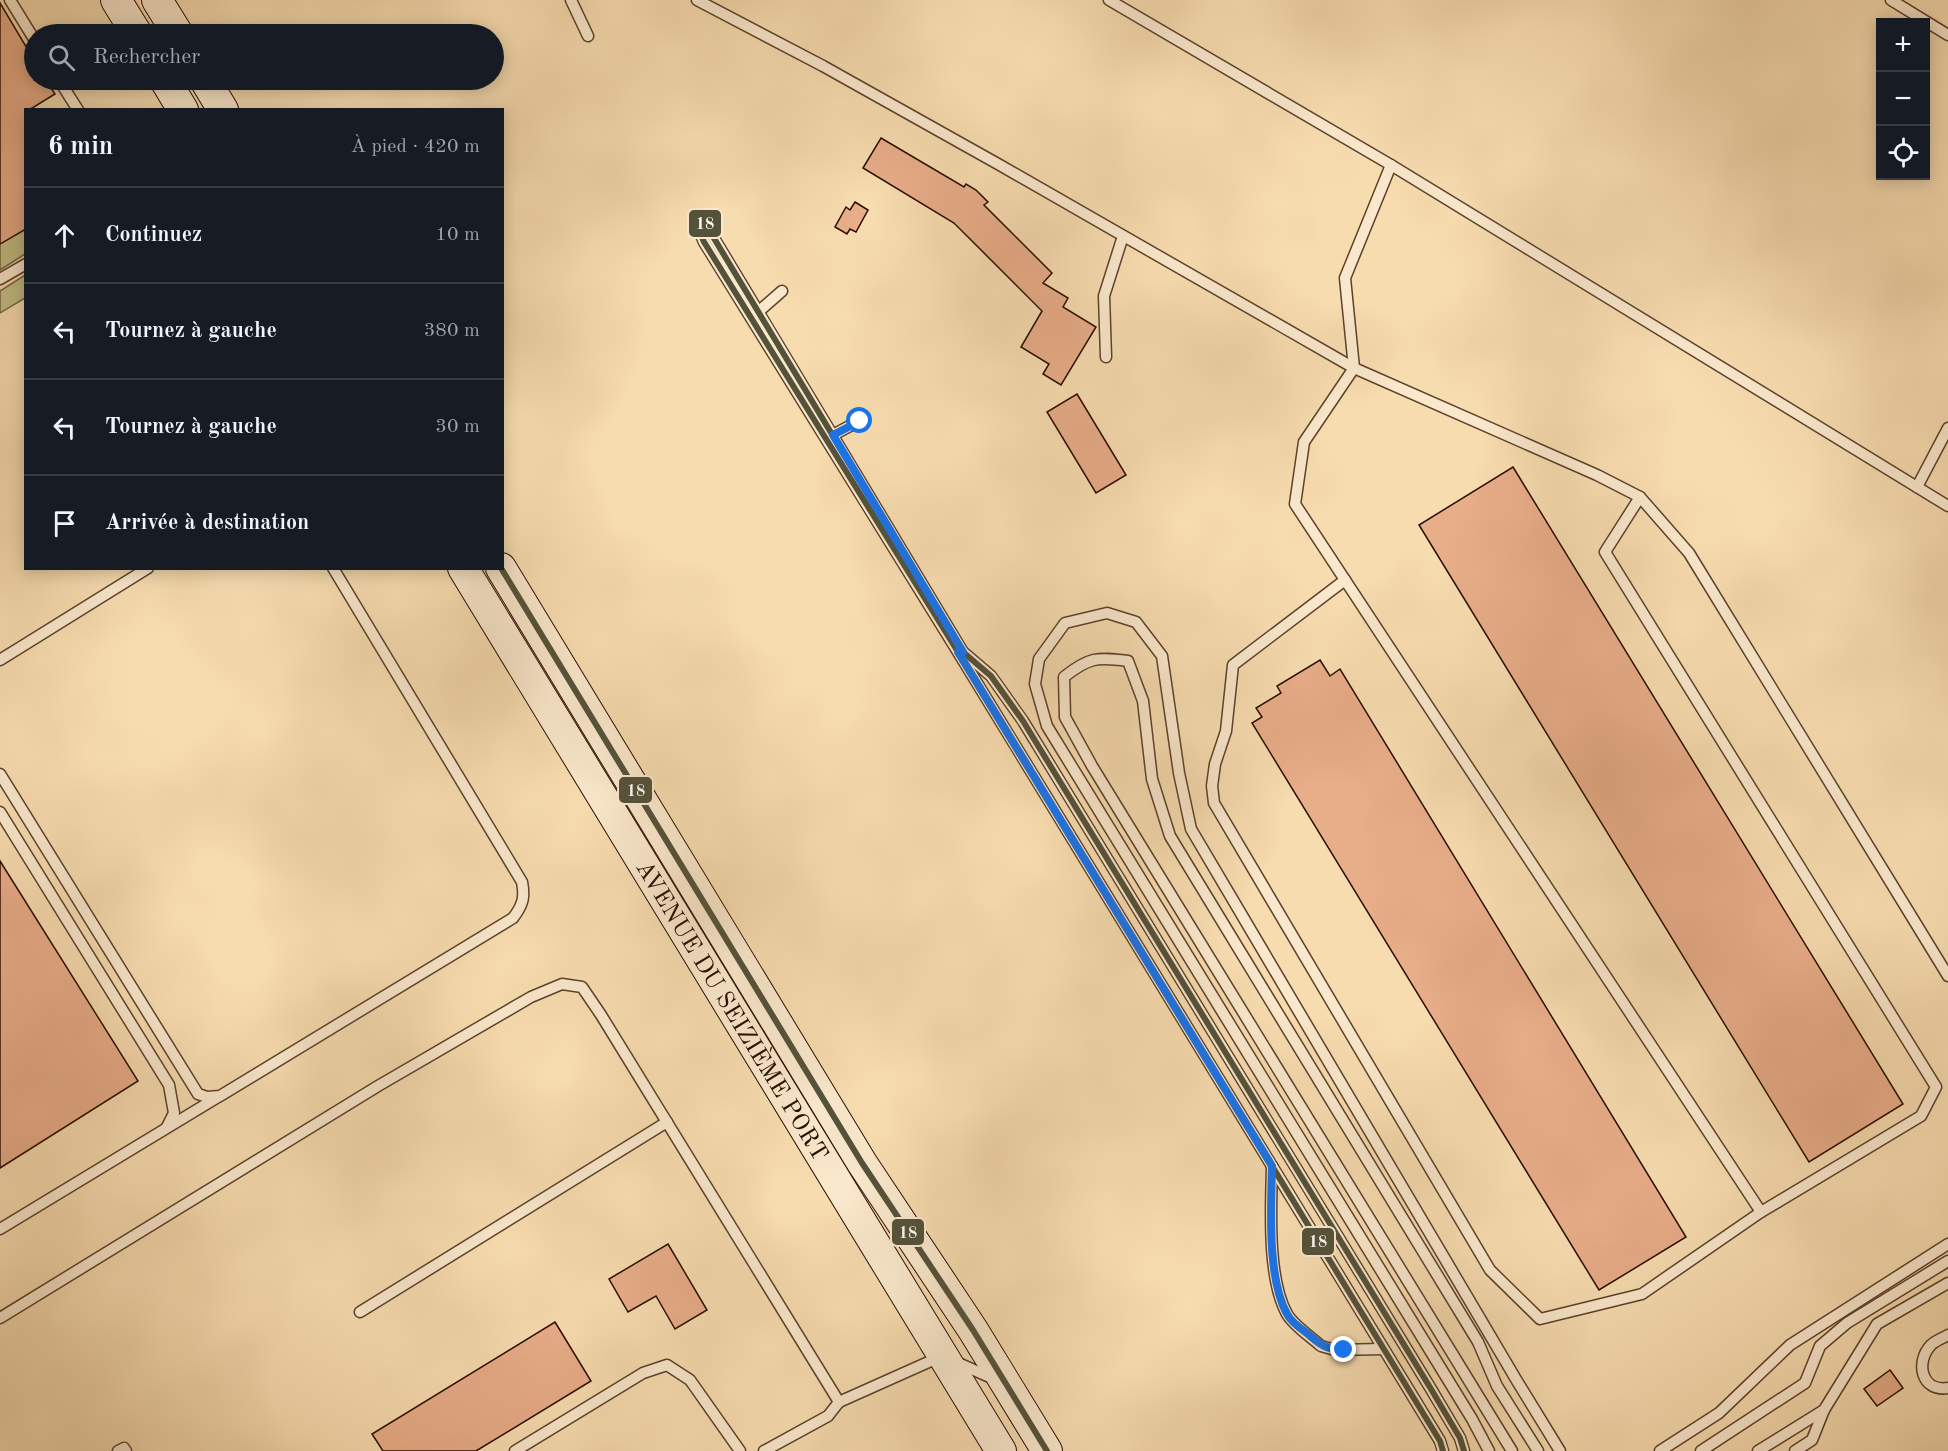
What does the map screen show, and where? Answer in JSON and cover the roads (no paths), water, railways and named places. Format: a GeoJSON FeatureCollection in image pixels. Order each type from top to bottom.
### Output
{"type":"FeatureCollection","features":[{"type":"Feature","properties":{"kind":"main road"},"geometry":{"type":"LineString","coordinates":[[116,0],[131,24]]}},
{"type":"Feature","properties":{"kind":"main road"},"geometry":{"type":"LineString","coordinates":[[157,0],[172,24]]}},
{"type":"Feature","properties":{"kind":"main road"},"geometry":{"type":"LineString","coordinates":[[171,90],[182,108]]}},
{"type":"Feature","properties":{"kind":"main road"},"geometry":{"type":"LineString","coordinates":[[211,90],[222,108]]}},
{"type":"Feature","properties":{"kind":"main road","name":"AVENUE DU SEIZIÈME PORT"},"geometry":{"type":"LineString","coordinates":[[464,570],[1001,1451]]}},
{"type":"Feature","properties":{"kind":"main road","name":"AVENUE DU SEIZIÈME PORT"},"geometry":{"type":"LineString","coordinates":[[502,570],[862,1163],[973,1330],[1047,1451]]}},
{"type":"Feature","properties":{"kind":"lane"},"geometry":{"type":"LineString","coordinates":[[10,0],[25,24]]}},
{"type":"Feature","properties":{"kind":"lane"},"geometry":{"type":"LineString","coordinates":[[571,0],[588,36]]}},
{"type":"Feature","properties":{"kind":"lane"},"geometry":{"type":"LineString","coordinates":[[697,0],[823,66],[1354,368],[1640,497],[1689,553],[1948,976]]}},
{"type":"Feature","properties":{"kind":"lane"},"geometry":{"type":"LineString","coordinates":[[1109,0],[1391,165],[1948,506]]}},
{"type":"Feature","properties":{"kind":"lane"},"geometry":{"type":"LineString","coordinates":[[1892,0],[1948,35]]}},
{"type":"Feature","properties":{"kind":"lane"},"geometry":{"type":"LineString","coordinates":[[65,90],[77,108]]}},
{"type":"Feature","properties":{"kind":"lane"},"geometry":{"type":"LineString","coordinates":[[1391,165],[1345,278],[1354,368],[1304,442],[1295,504],[1761,1212]]}},
{"type":"Feature","properties":{"kind":"lane"},"geometry":{"type":"LineString","coordinates":[[1443,1451],[1440,1441],[960,652],[704,242],[698,228],[703,220],[833,435],[960,652],[991,676],[1023,721],[1431,1389],[1460,1438],[1464,1451]]}},
{"type":"Feature","properties":{"kind":"lane"},"geometry":{"type":"LineString","coordinates":[[1106,357],[1104,296],[1123,236]]}},
{"type":"Feature","properties":{"kind":"lane"},"geometry":{"type":"LineString","coordinates":[[0,279],[24,265]]}},
{"type":"Feature","properties":{"kind":"lane"},"geometry":{"type":"LineString","coordinates":[[758,312],[782,291]]}},
{"type":"Feature","properties":{"kind":"lane"},"geometry":{"type":"LineString","coordinates":[[833,435],[860,421]]}},
{"type":"Feature","properties":{"kind":"lane"},"geometry":{"type":"LineString","coordinates":[[1917,487],[1948,428]]}},
{"type":"Feature","properties":{"kind":"lane"},"geometry":{"type":"LineString","coordinates":[[1345,580],[1233,664],[1226,731],[1215,764],[1212,786],[1214,803],[1490,1270],[1540,1319],[1642,1294],[1761,1212],[1921,1116],[1936,1087],[1605,552],[1640,497]]}},
{"type":"Feature","properties":{"kind":"lane"},"geometry":{"type":"LineString","coordinates":[[0,660],[145,570]]}},
{"type":"Feature","properties":{"kind":"lane"},"geometry":{"type":"LineString","coordinates":[[0,1229],[513,918],[523,905],[522,882],[334,570]]}},
{"type":"Feature","properties":{"kind":"lane"},"geometry":{"type":"LineString","coordinates":[[1489,1451],[1472,1419],[1047,726],[1035,684],[1039,659],[1065,623],[1107,613],[1136,622],[1162,656],[1179,773],[1191,829],[1559,1451]]}},
{"type":"Feature","properties":{"kind":"lane"},"geometry":{"type":"LineString","coordinates":[[1512,1451],[1092,766],[1065,717],[1064,677],[1082,662],[1103,657],[1128,661],[1143,701],[1152,779],[1170,836],[1472,1332],[1497,1386],[1538,1451]]}},
{"type":"Feature","properties":{"kind":"lane"},"geometry":{"type":"LineString","coordinates":[[0,774],[198,1094],[207,1097],[220,1096]]}},
{"type":"Feature","properties":{"kind":"lane"},"geometry":{"type":"LineString","coordinates":[[0,812],[169,1085],[174,1113],[168,1127]]}},
{"type":"Feature","properties":{"kind":"lane"},"geometry":{"type":"LineString","coordinates":[[0,1318],[378,1086],[531,997],[562,984],[582,987],[839,1402]]}},
{"type":"Feature","properties":{"kind":"lane"},"geometry":{"type":"LineString","coordinates":[[360,1312],[667,1122]]}},
{"type":"Feature","properties":{"kind":"lane"},"geometry":{"type":"LineString","coordinates":[[1272,1166],[1272,1248],[1275,1275],[1288,1316],[1321,1346],[1335,1350],[1383,1349]]}},
{"type":"Feature","properties":{"kind":"lane"},"geometry":{"type":"LineString","coordinates":[[1660,1451],[1719,1413],[1790,1344],[1948,1245]]}},
{"type":"Feature","properties":{"kind":"lane"},"geometry":{"type":"LineString","coordinates":[[1701,1451],[1805,1383],[1820,1346],[1847,1323],[1948,1261]]}},
{"type":"Feature","properties":{"kind":"lane"},"geometry":{"type":"LineString","coordinates":[[1795,1451],[1812,1440],[1824,1410],[1877,1324],[1948,1283]]}},
{"type":"Feature","properties":{"kind":"lane"},"geometry":{"type":"LineString","coordinates":[[1948,1335],[1932,1344],[1923,1358],[1922,1370],[1927,1384],[1936,1389],[1948,1388]]}},
{"type":"Feature","properties":{"kind":"lane"},"geometry":{"type":"LineString","coordinates":[[764,1451],[828,1416],[839,1402],[943,1356],[1006,1385]]}},
{"type":"Feature","properties":{"kind":"lane"},"geometry":{"type":"LineString","coordinates":[[515,1451],[643,1373],[667,1365],[690,1380],[740,1451]]}},
{"type":"Feature","properties":{"kind":"lane"},"geometry":{"type":"LineString","coordinates":[[1758,1451],[1824,1410]]}},
{"type":"Feature","properties":{"kind":"lane"},"geometry":{"type":"LineString","coordinates":[[118,1451],[124,1448],[126,1451]]}}]}
